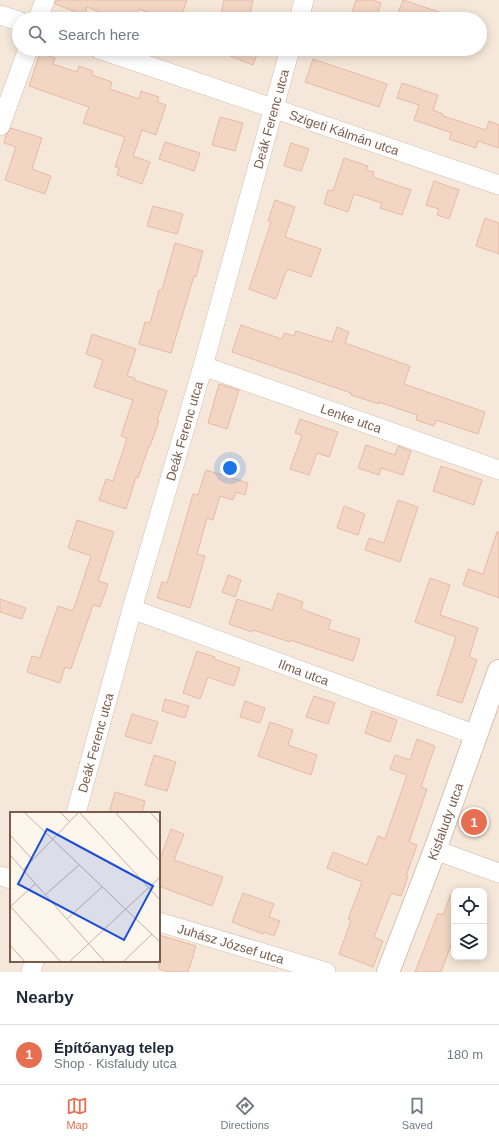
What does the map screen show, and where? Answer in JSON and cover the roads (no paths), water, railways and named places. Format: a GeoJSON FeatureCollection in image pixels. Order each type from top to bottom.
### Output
{"type":"FeatureCollection","features":[{"type":"Feature","properties":{"kind":"street"},"geometry":{"type":"LineString","coordinates":[[41,12],[45,0]]}},
{"type":"Feature","properties":{"kind":"street"},"geometry":{"type":"LineString","coordinates":[[301,12],[304,0]]}},
{"type":"Feature","properties":{"kind":"street"},"geometry":{"type":"LineString","coordinates":[[0,15],[12,19]]}},
{"type":"Feature","properties":{"kind":"street"},"geometry":{"type":"LineString","coordinates":[[0,126],[25,56]]}},
{"type":"Feature","properties":{"kind":"street","name":"Szigeti Kálmán utca"},"geometry":{"type":"LineString","coordinates":[[119,56],[499,185]]}},
{"type":"Feature","properties":{"kind":"street","name":"Deák Ferenc utca"},"geometry":{"type":"LineString","coordinates":[[76,812],[132,609],[204,366],[288,56]]}},
{"type":"Feature","properties":{"kind":"street","name":"Lenke utca"},"geometry":{"type":"LineString","coordinates":[[204,366],[499,470]]}},
{"type":"Feature","properties":{"kind":"street","name":"Ilma utca"},"geometry":{"type":"LineString","coordinates":[[132,609],[476,735]]}},
{"type":"Feature","properties":{"kind":"street","name":"Kisfaludy utca"},"geometry":{"type":"LineString","coordinates":[[388,972],[435,850],[499,671]]}},
{"type":"Feature","properties":{"kind":"street"},"geometry":{"type":"LineString","coordinates":[[435,850],[499,873]]}},
{"type":"Feature","properties":{"kind":"street"},"geometry":{"type":"LineString","coordinates":[[0,876],[10,879]]}},
{"type":"Feature","properties":{"kind":"street","name":"Juhász József utca"},"geometry":{"type":"LineString","coordinates":[[160,922],[275,965],[326,972]]}},
{"type":"Feature","properties":{"kind":"street"},"geometry":{"type":"LineString","coordinates":[[31,972],[34,962]]}},
{"type":"Feature","properties":{"kind":"place","name":"Építőanyag telep"},"geometry":{"type":"Point","coordinates":[474,822]}}]}
